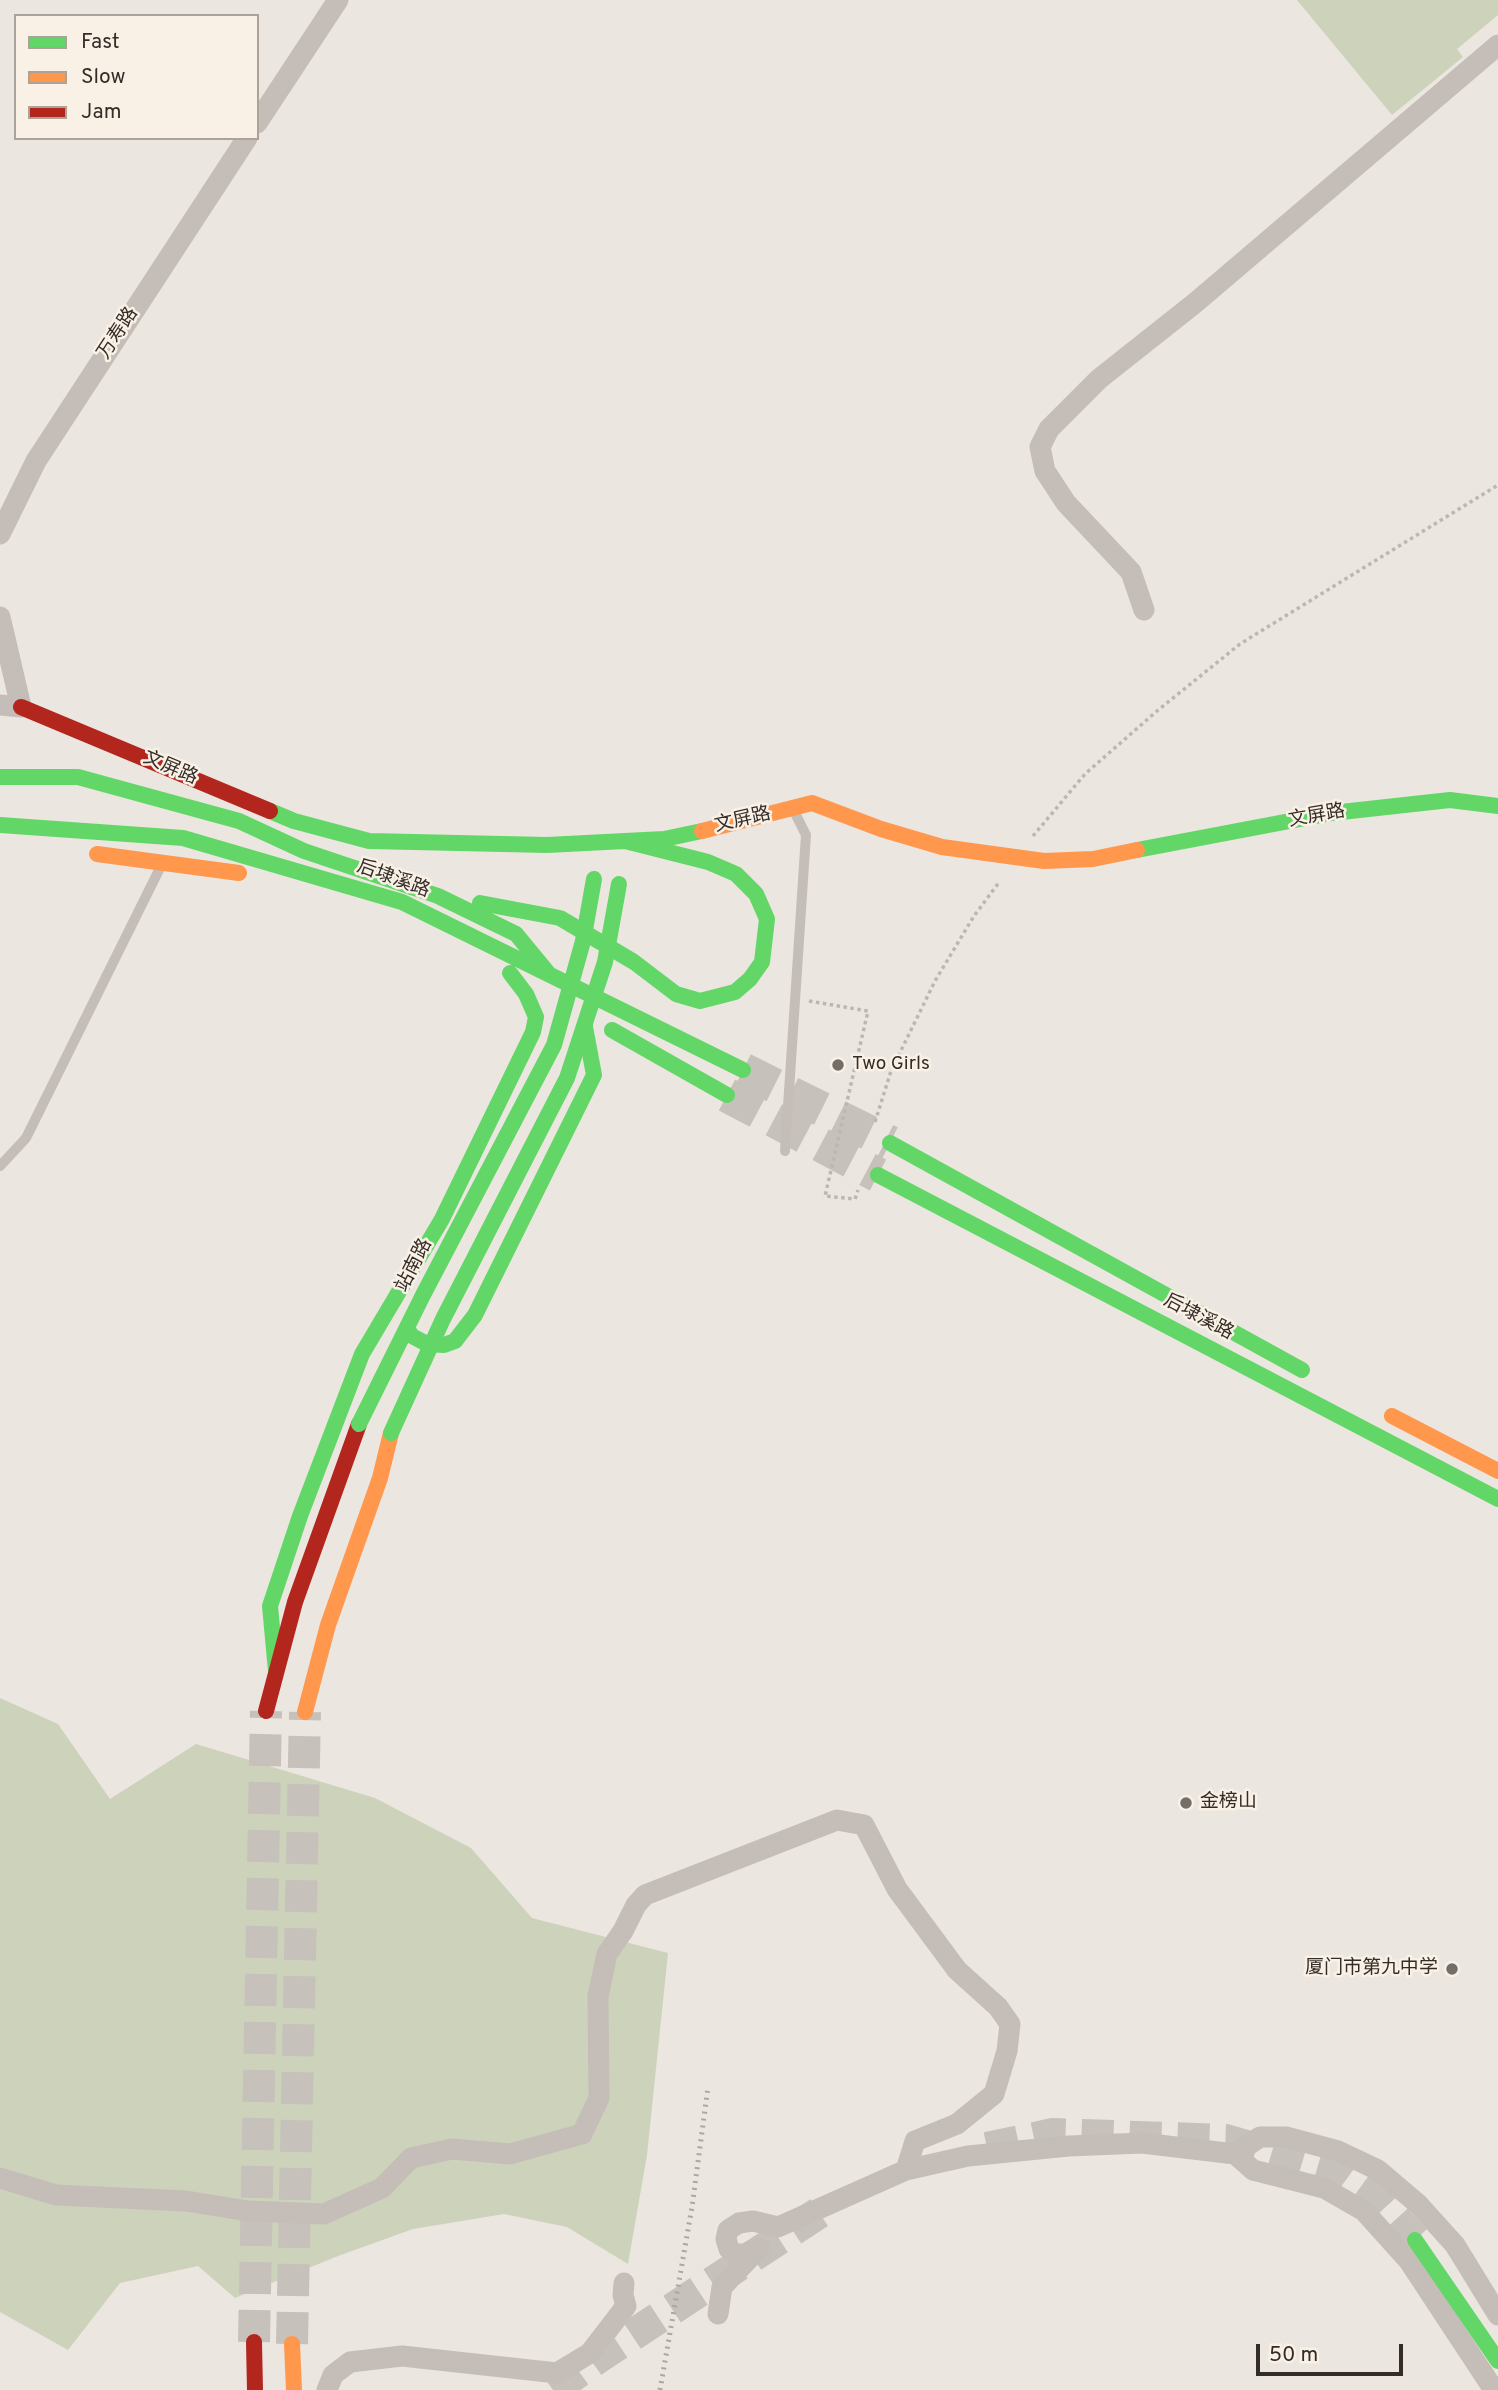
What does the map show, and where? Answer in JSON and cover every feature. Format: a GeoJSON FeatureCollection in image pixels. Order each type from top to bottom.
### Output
{"type":"FeatureCollection","features":[{"type":"Feature","properties":{"kind":"main road","name":"文屏路"},"geometry":{"type":"LineString","coordinates":[[11,706],[294,821],[369,841],[547,845],[596,860],[625,841],[663,839],[812,803],[881,829],[942,847],[1044,861],[1093,859],[1332,813],[1450,800],[1498,806]]}},
{"type":"Feature","properties":{"kind":"main road"},"geometry":{"type":"LineString","coordinates":[[0,786],[36,776]]}},
{"type":"Feature","properties":{"kind":"main road"},"geometry":{"type":"LineString","coordinates":[[0,777],[78,777],[239,821],[304,851],[430,893],[516,934],[549,974]]}},
{"type":"Feature","properties":{"kind":"main road","name":"后埭溪路"},"geometry":{"type":"LineString","coordinates":[[0,825],[183,838],[402,902],[743,1070]]}},
{"type":"Feature","properties":{"kind":"main road"},"geometry":{"type":"LineString","coordinates":[[305,1712],[328,1625],[380,1478],[391,1433],[443,1319],[567,1078],[605,962],[620,873],[625,841],[708,862],[736,874],[755,894],[766,919],[766,940],[762,962],[750,979],[735,992],[700,1001],[676,994],[634,962],[560,918],[430,893]]}},
{"type":"Feature","properties":{"kind":"main road"},"geometry":{"type":"LineString","coordinates":[[84,852],[250,874],[262,878]]}},
{"type":"Feature","properties":{"kind":"main road","name":"站南路"},"geometry":{"type":"LineString","coordinates":[[266,1711],[295,1602],[359,1424],[423,1295],[554,1045],[583,941],[596,860]]}},
{"type":"Feature","properties":{"kind":"main road"},"geometry":{"type":"LineString","coordinates":[[438,937],[544,991],[727,1095]]}},
{"type":"Feature","properties":{"kind":"main road"},"geometry":{"type":"LineString","coordinates":[[276,1671],[271,1606],[300,1517],[362,1354],[442,1219],[533,1032],[536,1017],[526,994],[510,973]]}},
{"type":"Feature","properties":{"kind":"main road"},"geometry":{"type":"LineString","coordinates":[[414,1267],[400,1313],[403,1325],[412,1336],[427,1344],[444,1345],[455,1341],[475,1315],[594,1075],[585,1027]]}},
{"type":"Feature","properties":{"kind":"main road","name":"后埭溪路"},"geometry":{"type":"LineString","coordinates":[[890,1143],[1315,1376]]}},
{"type":"Feature","properties":{"kind":"main road","name":"后埭溪路"},"geometry":{"type":"LineString","coordinates":[[878,1175],[1498,1499]]}},
{"type":"Feature","properties":{"kind":"main road"},"geometry":{"type":"LineString","coordinates":[[1373,1407],[1498,1471]]}},
{"type":"Feature","properties":{"kind":"main road"},"geometry":{"type":"LineString","coordinates":[[1415,2240],[1498,2361]]}},
{"type":"Feature","properties":{"kind":"main road"},"geometry":{"type":"LineString","coordinates":[[254,2342],[255,2390]]}},
{"type":"Feature","properties":{"kind":"main road"},"geometry":{"type":"LineString","coordinates":[[292,2344],[294,2390]]}},
{"type":"Feature","properties":{"kind":"street"},"geometry":{"type":"LineString","coordinates":[[259,120],[338,0]]}},
{"type":"Feature","properties":{"kind":"street"},"geometry":{"type":"LineString","coordinates":[[1144,610],[1131,572],[1066,503],[1045,471],[1040,447],[1049,429],[1099,379],[1195,303],[1498,45]]}},
{"type":"Feature","properties":{"kind":"street","name":"万寿路"},"geometry":{"type":"LineString","coordinates":[[0,534],[36,461],[246,140]]}},
{"type":"Feature","properties":{"kind":"street"},"geometry":{"type":"LineString","coordinates":[[0,617],[11,706]]}},
{"type":"Feature","properties":{"kind":"street"},"geometry":{"type":"LineString","coordinates":[[0,2178],[55,2195],[186,2201],[248,2211],[324,2214],[382,2188],[411,2158],[452,2149],[510,2154],[582,2134],[599,2098],[598,1996],[607,1954],[624,1931],[636,1905],[645,1895],[837,1820],[864,1825],[897,1889],[957,1970],[998,2007],[1010,2024],[1007,2051],[994,2094],[957,2124],[915,2141],[906,2170]]}},
{"type":"Feature","properties":{"kind":"street"},"geometry":{"type":"LineString","coordinates":[[1235,2154],[1260,2137],[1286,2137],[1338,2151],[1378,2170],[1418,2204],[1455,2245],[1498,2315]]}},
{"type":"Feature","properties":{"kind":"street"},"geometry":{"type":"LineString","coordinates":[[758,2249],[744,2255],[735,2254],[729,2249],[726,2239],[728,2230],[738,2223],[753,2221],[778,2227],[906,2170],[968,2156],[1069,2146],[1142,2143],[1235,2154],[1253,2170],[1324,2188],[1364,2211],[1409,2260],[1494,2390]]}},
{"type":"Feature","properties":{"kind":"street"},"geometry":{"type":"LineString","coordinates":[[718,2314],[722,2287],[758,2249],[790,2222]]}},
{"type":"Feature","properties":{"kind":"street"},"geometry":{"type":"LineString","coordinates":[[327,2390],[333,2375],[350,2362],[402,2356],[557,2373],[590,2353],[626,2306],[624,2283]]}},
{"type":"Feature","properties":{"kind":"lane"},"geometry":{"type":"LineString","coordinates":[[785,1152],[806,835],[793,808]]}},
{"type":"Feature","properties":{"kind":"lane"},"geometry":{"type":"LineString","coordinates":[[0,1166],[26,1138],[163,863]]}},
{"type":"Feature","properties":{"kind":"path"},"geometry":{"type":"LineString","coordinates":[[875,1124],[891,1071],[935,981],[974,916],[1036,832],[1086,774],[1157,711],[1240,644],[1498,485]]}},
{"type":"Feature","properties":{"kind":"path"},"geometry":{"type":"LineString","coordinates":[[795,998],[868,1011],[825,1196],[855,1199],[858,1187]]}},
{"type":"Feature","properties":{"kind":"green space"},"geometry":{"type":"Polygon","coordinates":[[[1297,0],[1498,0],[1498,15],[1457,49],[1463,57],[1392,115],[1297,0]]]}},
{"type":"Feature","properties":{"kind":"green space"},"geometry":{"type":"Polygon","coordinates":[[[0,1698],[58,1724],[110,1799],[196,1744],[375,1798],[471,1848],[532,1918],[668,1953],[647,2155],[628,2264],[567,2227],[504,2214],[413,2229],[235,2298],[198,2266],[120,2283],[68,2350],[0,2312],[0,1698]]]}},
{"type":"Feature","properties":{"kind":"tunnel"},"geometry":{"type":"LineString","coordinates":[[743,1070],[890,1143]]}},
{"type":"Feature","properties":{"kind":"tunnel"},"geometry":{"type":"LineString","coordinates":[[727,1095],[878,1175]]}},
{"type":"Feature","properties":{"kind":"tunnel"},"geometry":{"type":"LineString","coordinates":[[254,2342],[266,1711]]}},
{"type":"Feature","properties":{"kind":"tunnel"},"geometry":{"type":"LineString","coordinates":[[292,2344],[305,1712]]}},
{"type":"Feature","properties":{"kind":"tunnel"},"geometry":{"type":"LineString","coordinates":[[987,2148],[1053,2134],[1226,2140],[1341,2174],[1381,2203],[1415,2240]]}},
{"type":"Feature","properties":{"kind":"tunnel"},"geometry":{"type":"LineString","coordinates":[[553,2390],[820,2212]]}},
{"type":"Feature","properties":{"kind":"railway"},"geometry":{"type":"LineString","coordinates":[[660,2390],[692,2207],[708,2087]]}},
{"type":"Feature","properties":{"kind":"traffic: fast"},"geometry":{"type":"LineString","coordinates":[[0,777],[78,777],[239,821],[304,851],[438,896],[516,934],[549,974]]}},
{"type":"Feature","properties":{"kind":"traffic: fast"},"geometry":{"type":"LineString","coordinates":[[1137,850],[1332,813],[1450,800],[1498,806]]}},
{"type":"Feature","properties":{"kind":"traffic: fast"},"geometry":{"type":"LineString","coordinates":[[270,811],[294,821],[369,841],[547,845],[664,839],[702,831]]}},
{"type":"Feature","properties":{"kind":"traffic: fast"},"geometry":{"type":"LineString","coordinates":[[0,825],[183,838],[402,902],[743,1070]]}},
{"type":"Feature","properties":{"kind":"traffic: fast"},"geometry":{"type":"LineString","coordinates":[[480,903],[560,918],[634,962],[676,994],[700,1001],[735,992],[750,979],[762,962],[767,919],[756,894],[736,874],[708,862],[625,841]]}},
{"type":"Feature","properties":{"kind":"traffic: fast"},"geometry":{"type":"LineString","coordinates":[[359,1424],[423,1295],[554,1045],[583,941],[594,879]]}},
{"type":"Feature","properties":{"kind":"traffic: fast"},"geometry":{"type":"LineString","coordinates":[[391,1433],[443,1319],[567,1078],[605,962],[619,884]]}},
{"type":"Feature","properties":{"kind":"traffic: fast"},"geometry":{"type":"LineString","coordinates":[[276,1671],[270,1606],[300,1516],[362,1354],[442,1219],[533,1032],[536,1017],[526,994],[510,973]]}},
{"type":"Feature","properties":{"kind":"traffic: fast"},"geometry":{"type":"LineString","coordinates":[[407,1329],[412,1336],[427,1344],[444,1345],[455,1341],[475,1315],[594,1075],[585,1027]]}},
{"type":"Feature","properties":{"kind":"traffic: fast"},"geometry":{"type":"LineString","coordinates":[[612,1030],[727,1095]]}},
{"type":"Feature","properties":{"kind":"traffic: fast"},"geometry":{"type":"LineString","coordinates":[[890,1143],[1302,1370]]}},
{"type":"Feature","properties":{"kind":"traffic: fast"},"geometry":{"type":"LineString","coordinates":[[878,1175],[1498,1499]]}},
{"type":"Feature","properties":{"kind":"traffic: fast"},"geometry":{"type":"LineString","coordinates":[[1415,2240],[1498,2361]]}},
{"type":"Feature","properties":{"kind":"traffic: slow"},"geometry":{"type":"LineString","coordinates":[[702,831],[812,803],[881,829],[942,847],[1044,861],[1093,859],[1137,850]]}},
{"type":"Feature","properties":{"kind":"traffic: slow"},"geometry":{"type":"LineString","coordinates":[[97,854],[239,873]]}},
{"type":"Feature","properties":{"kind":"traffic: slow"},"geometry":{"type":"LineString","coordinates":[[1392,1416],[1498,1471]]}},
{"type":"Feature","properties":{"kind":"traffic: slow"},"geometry":{"type":"LineString","coordinates":[[305,1712],[328,1625],[380,1478],[391,1433]]}},
{"type":"Feature","properties":{"kind":"traffic: slow"},"geometry":{"type":"LineString","coordinates":[[292,2344],[294,2390]]}},
{"type":"Feature","properties":{"kind":"traffic: jam"},"geometry":{"type":"LineString","coordinates":[[21,707],[270,811]]}},
{"type":"Feature","properties":{"kind":"traffic: jam"},"geometry":{"type":"LineString","coordinates":[[266,1711],[295,1602],[359,1424]]}},
{"type":"Feature","properties":{"kind":"traffic: jam"},"geometry":{"type":"LineString","coordinates":[[254,2342],[255,2390]]}},
{"type":"Feature","properties":{"kind":"place","name":"Two Girls"},"geometry":{"type":"Point","coordinates":[838,1065]}},
{"type":"Feature","properties":{"kind":"place","name":"金榜山"},"geometry":{"type":"Point","coordinates":[1186,1803]}},
{"type":"Feature","properties":{"kind":"place","name":"厦门市第九中学"},"geometry":{"type":"Point","coordinates":[1452,1969]}}]}
